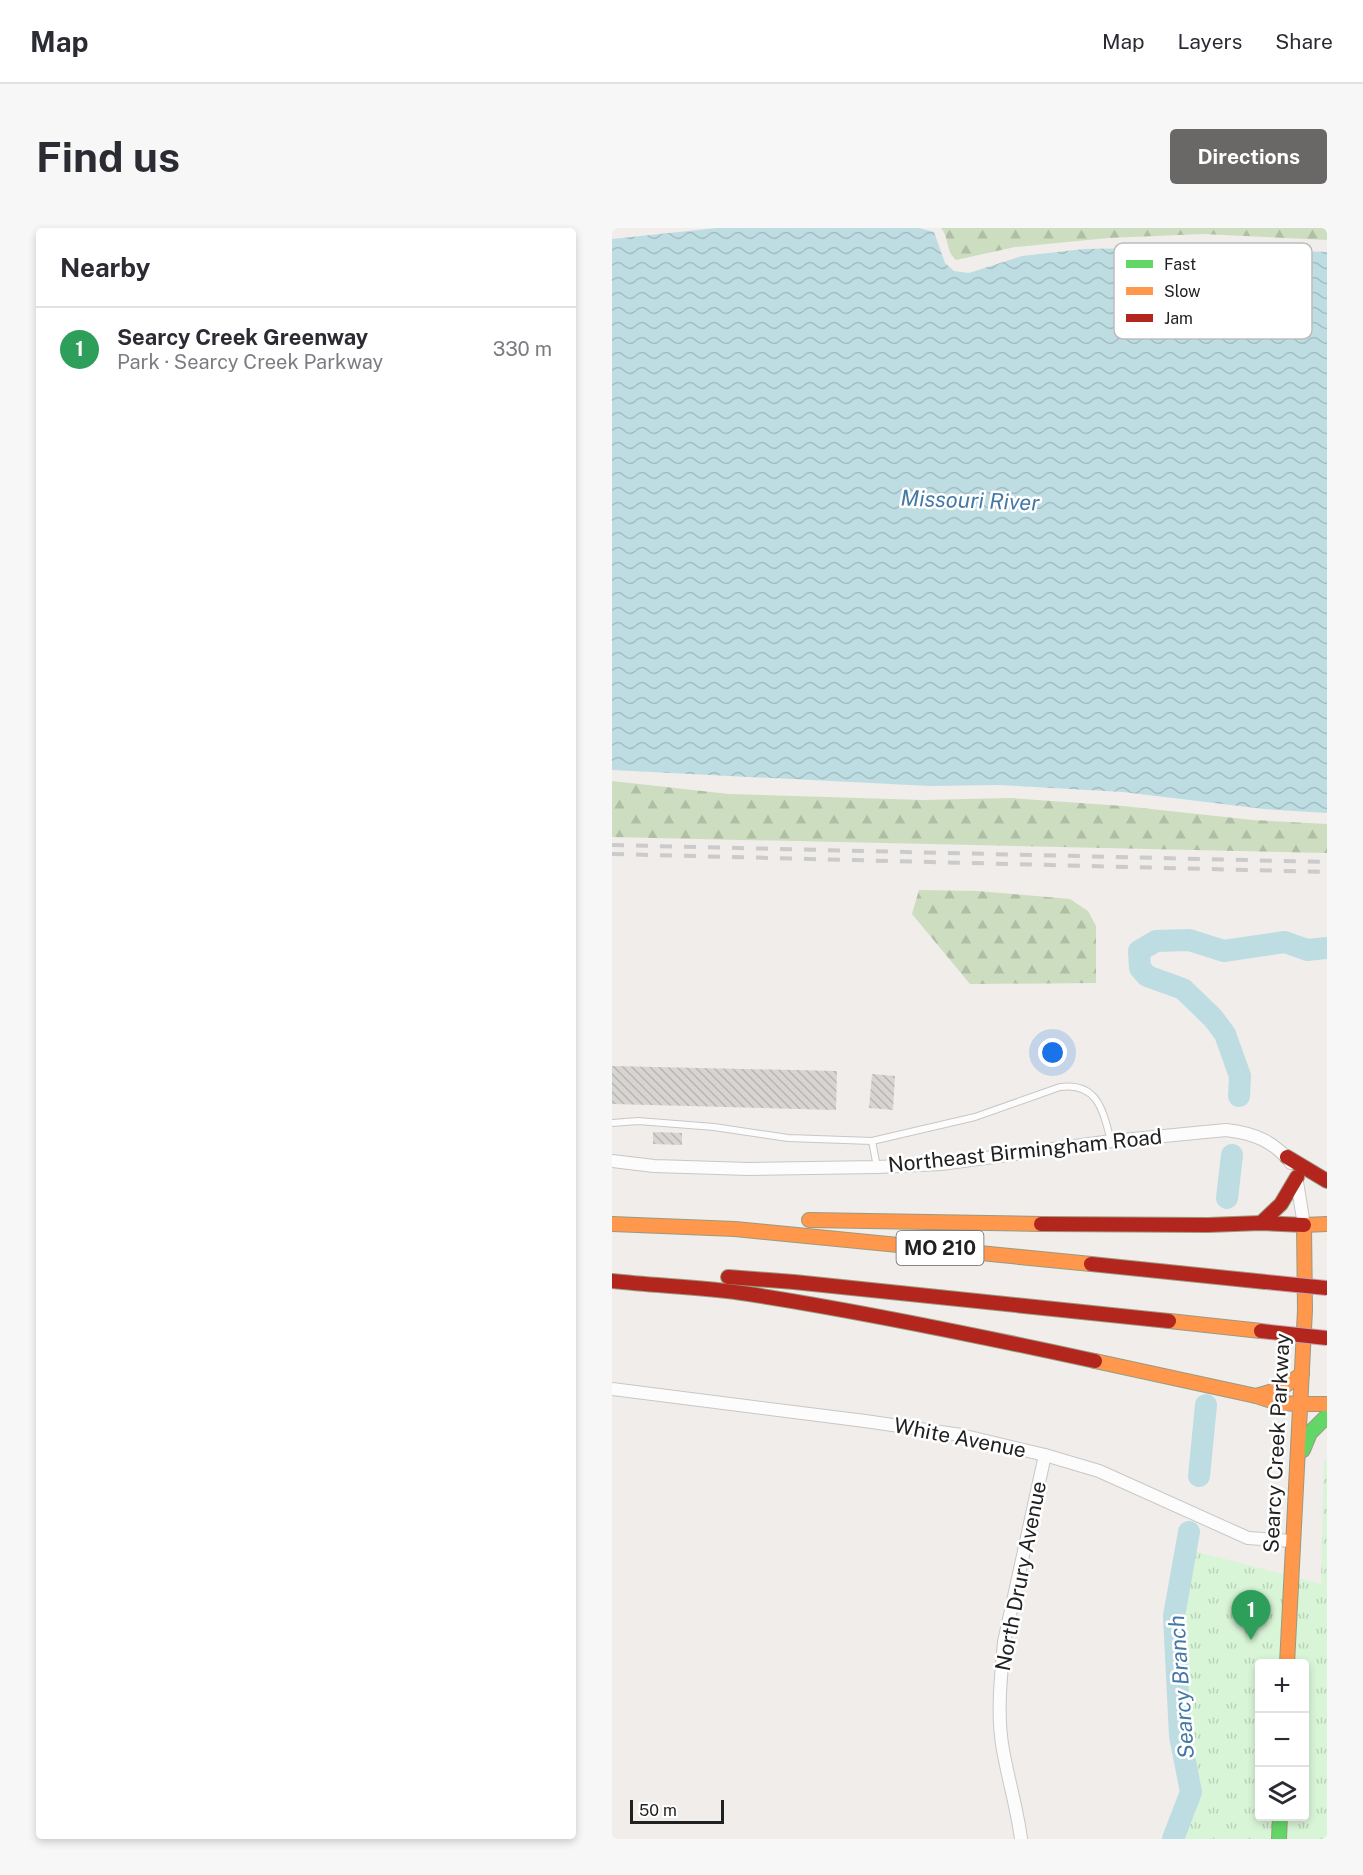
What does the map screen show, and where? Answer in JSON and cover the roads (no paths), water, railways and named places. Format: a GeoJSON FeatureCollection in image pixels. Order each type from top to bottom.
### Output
{"type":"FeatureCollection","features":[{"type":"Feature","properties":{"kind":"main road"},"geometry":{"type":"LineString","coordinates":[[1287,1157],[1327,1180]]}},
{"type":"Feature","properties":{"kind":"main road"},"geometry":{"type":"LineString","coordinates":[[1261,1223],[1281,1204],[1297,1177]]}},
{"type":"Feature","properties":{"kind":"main road"},"geometry":{"type":"LineString","coordinates":[[735,1229],[761,1222],[793,1220],[1117,1225],[1327,1224]]}},
{"type":"Feature","properties":{"kind":"main road","name":"MO 210"},"geometry":{"type":"LineString","coordinates":[[612,1224],[735,1229],[1327,1288]]}},
{"type":"Feature","properties":{"kind":"main road","name":"Searcy Creek Parkway"},"geometry":{"type":"LineString","coordinates":[[1287,1659],[1305,1310],[1304,1225]]}},
{"type":"Feature","properties":{"kind":"main road","name":"MO 210"},"geometry":{"type":"LineString","coordinates":[[612,1272],[794,1282],[1327,1338]]}},
{"type":"Feature","properties":{"kind":"main road"},"geometry":{"type":"LineString","coordinates":[[612,1281],[706,1288],[846,1310],[1256,1396],[1278,1403],[1327,1404]]}},
{"type":"Feature","properties":{"kind":"main road"},"geometry":{"type":"LineString","coordinates":[[1256,1396],[1272,1394],[1283,1389],[1302,1374]]}},
{"type":"Feature","properties":{"kind":"main road"},"geometry":{"type":"LineString","coordinates":[[1299,1457],[1310,1433],[1327,1416]]}},
{"type":"Feature","properties":{"kind":"main road"},"geometry":{"type":"LineString","coordinates":[[1279,1839],[1280,1821]]}},
{"type":"Feature","properties":{"kind":"street","name":"Northeast Birmingham Road"},"geometry":{"type":"LineString","coordinates":[[612,1161],[654,1166],[749,1169],[941,1164],[1112,1141],[1226,1130],[1240,1132],[1269,1142],[1287,1157],[1297,1177],[1304,1225]]}},
{"type":"Feature","properties":{"kind":"street","name":"White Avenue"},"geometry":{"type":"LineString","coordinates":[[612,1389],[961,1435],[1045,1455],[1099,1471],[1248,1538],[1292,1541]]}},
{"type":"Feature","properties":{"kind":"street","name":"North Drury Avenue"},"geometry":{"type":"LineString","coordinates":[[1021,1839],[1002,1741],[1001,1673],[1004,1642],[1045,1455]]}},
{"type":"Feature","properties":{"kind":"lane"},"geometry":{"type":"LineString","coordinates":[[612,1123],[638,1121],[714,1127],[788,1138],[872,1141],[975,1117],[1060,1087],[1079,1086],[1090,1092],[1098,1102],[1112,1141]]}},
{"type":"Feature","properties":{"kind":"lane"},"geometry":{"type":"LineString","coordinates":[[872,1141],[877,1167]]}},
{"type":"Feature","properties":{"kind":"water","name":"Missouri River"},"geometry":{"type":"Polygon","coordinates":[[[717,228],[919,228],[934,232],[945,263],[954,271],[969,273],[1022,256],[1084,249],[1114,249],[1114,339],[1312,339],[1312,251],[1327,252],[1327,813],[1264,809],[1123,792],[997,785],[930,786],[612,770],[612,239],[717,228]]]}},
{"type":"Feature","properties":{"kind":"waterway","name":"Searcy Branch"},"geometry":{"type":"LineString","coordinates":[[1239,1096],[1240,1076],[1225,1034],[1213,1018],[1183,989],[1147,976],[1140,968],[1139,951],[1156,941],[1189,940],[1224,951],[1285,942],[1307,950],[1327,948]]}},
{"type":"Feature","properties":{"kind":"waterway","name":"Searcy Branch"},"geometry":{"type":"LineString","coordinates":[[1227,1198],[1232,1155]]}},
{"type":"Feature","properties":{"kind":"waterway","name":"Searcy Branch"},"geometry":{"type":"LineString","coordinates":[[1199,1476],[1206,1405]]}},
{"type":"Feature","properties":{"kind":"waterway","name":"Searcy Branch"},"geometry":{"type":"LineString","coordinates":[[1173,1839],[1191,1792],[1180,1736],[1174,1616],[1189,1532]]}},
{"type":"Feature","properties":{"kind":"railway"},"geometry":{"type":"LineString","coordinates":[[612,845],[1327,862]]}},
{"type":"Feature","properties":{"kind":"railway"},"geometry":{"type":"LineString","coordinates":[[612,854],[1327,872]]}},
{"type":"Feature","properties":{"kind":"place","name":"Searcy Creek Greenway"},"geometry":{"type":"Point","coordinates":[1251,1640]}}]}
